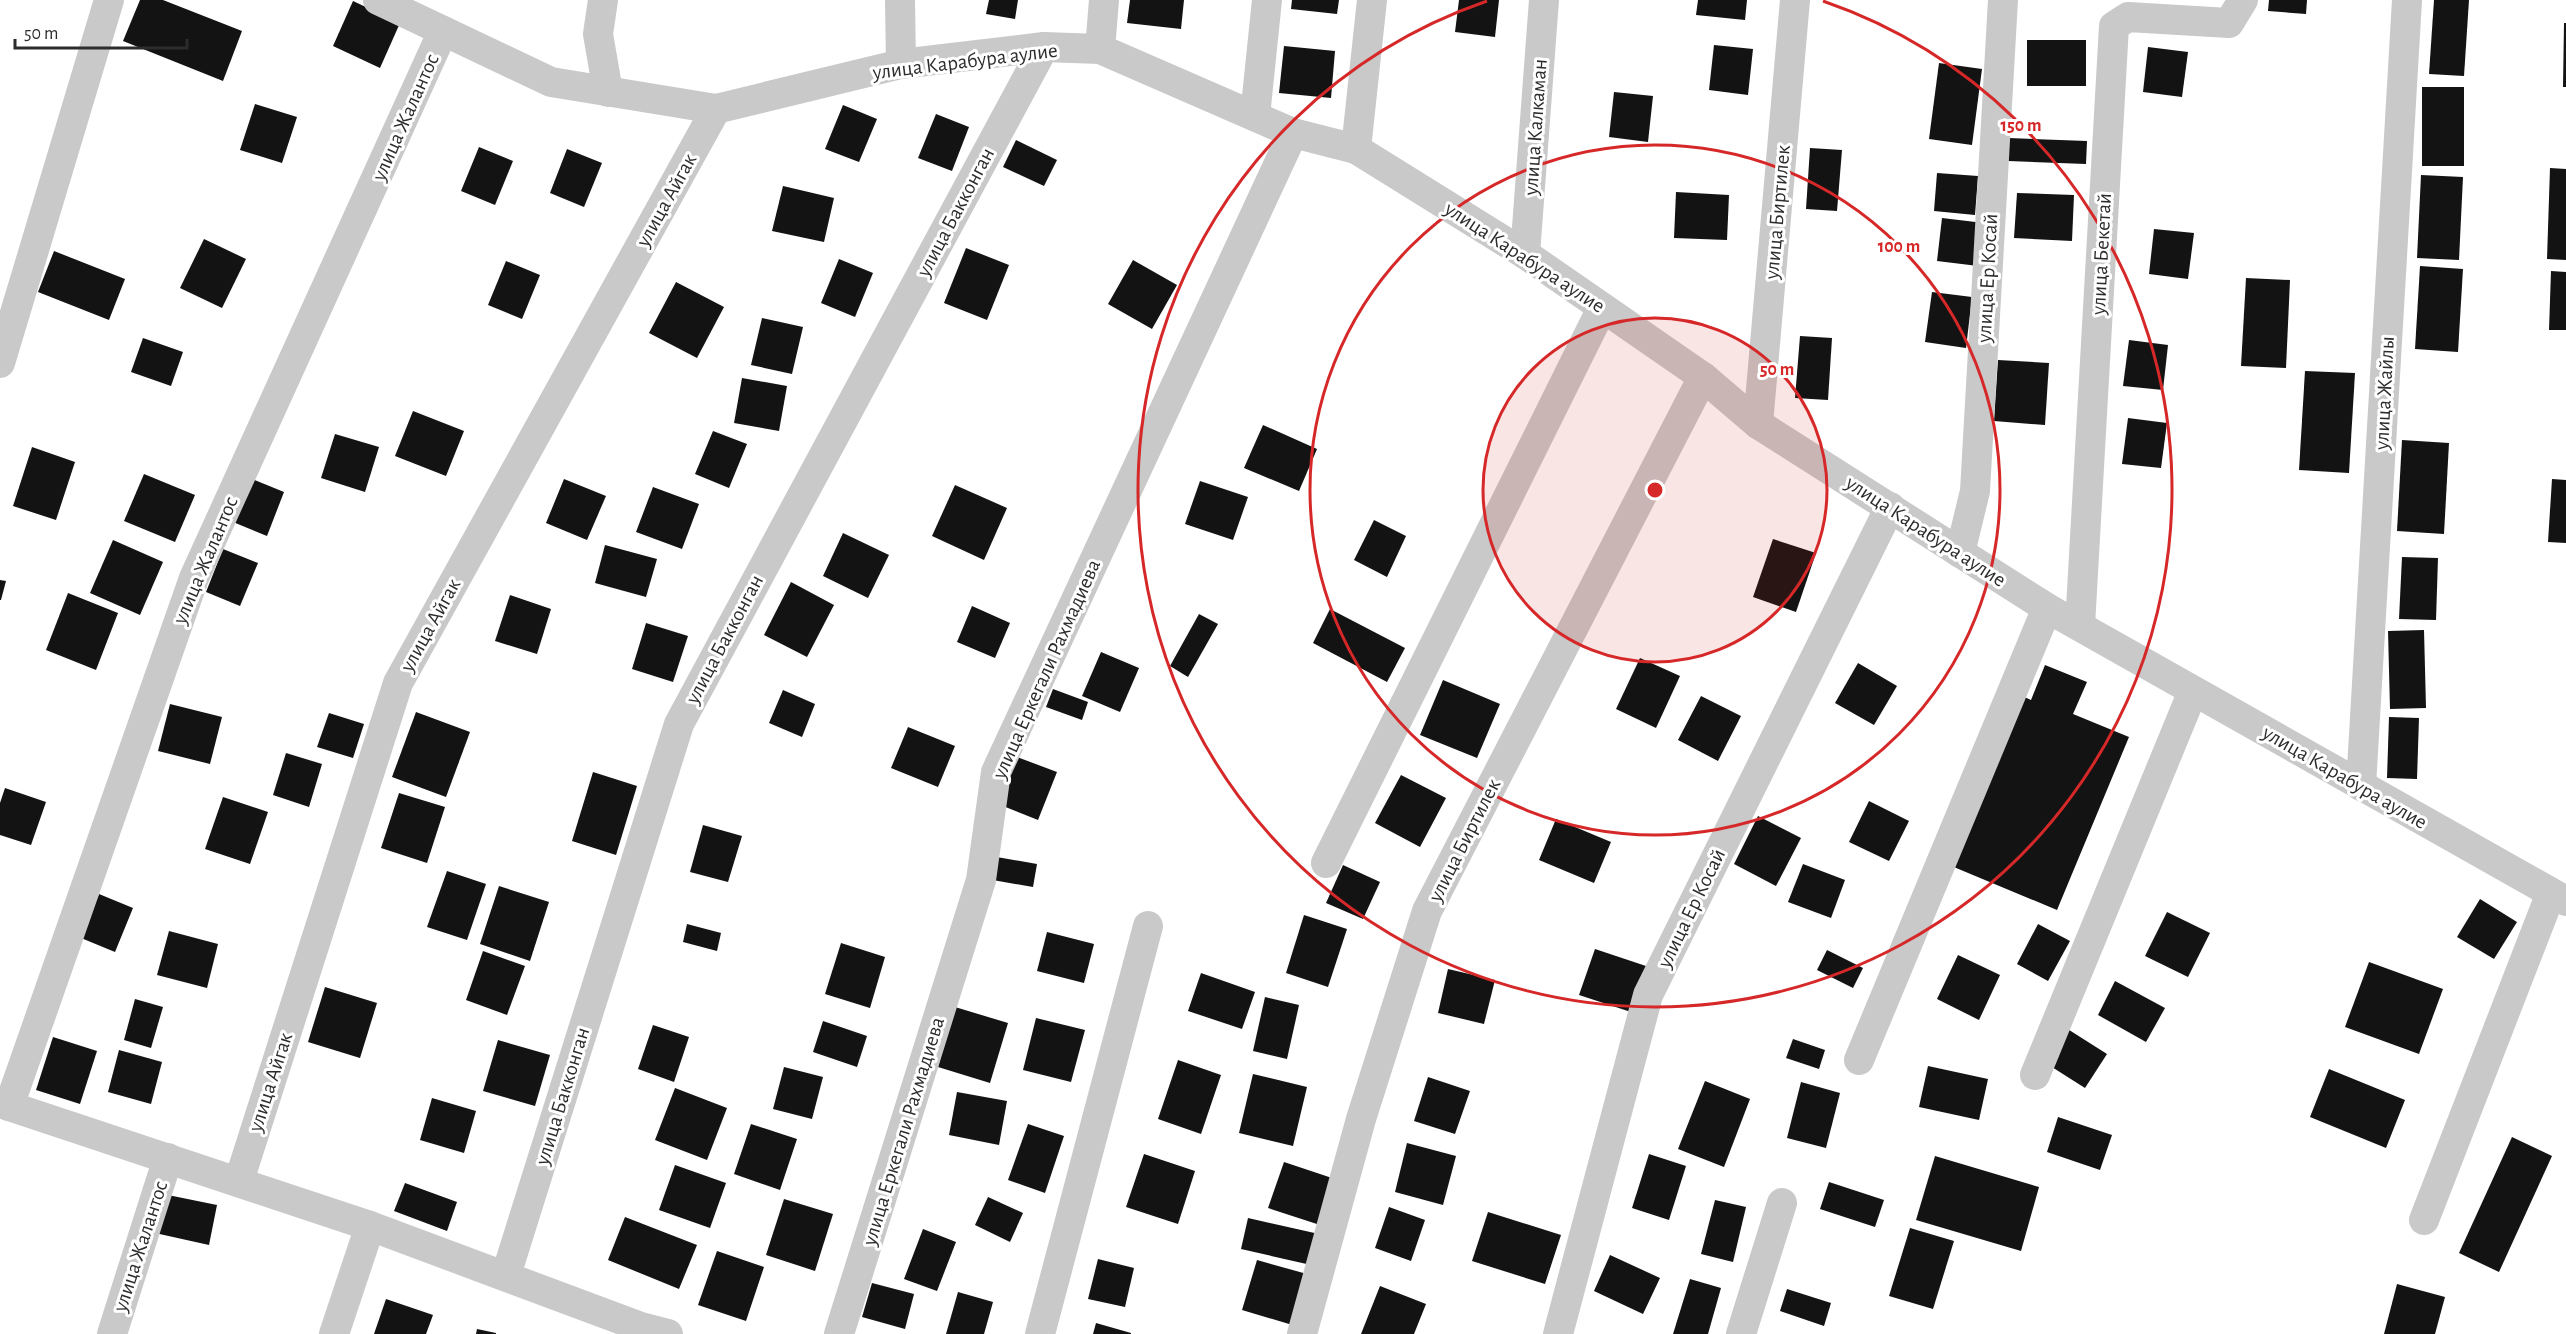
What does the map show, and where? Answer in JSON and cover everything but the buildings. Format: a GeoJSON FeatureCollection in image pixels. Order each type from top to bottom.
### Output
{"type":"FeatureCollection","features":[{"type":"Feature","properties":{"kind":"street"},"geometry":{"type":"LineString","coordinates":[[0,363],[109,0]]}},
{"type":"Feature","properties":{"kind":"street","name":"улица Карабура аулие"},"geometry":{"type":"LineString","coordinates":[[378,0],[551,82],[716,110],[901,64],[1044,47],[1100,49],[1293,132],[1356,149],[1525,254],[1703,377],[1758,424],[2047,608],[2559,897]]}},
{"type":"Feature","properties":{"kind":"street"},"geometry":{"type":"LineString","coordinates":[[603,0],[598,34],[608,92]]}},
{"type":"Feature","properties":{"kind":"street"},"geometry":{"type":"LineString","coordinates":[[900,0],[901,64]]}},
{"type":"Feature","properties":{"kind":"street"},"geometry":{"type":"LineString","coordinates":[[1100,49],[1104,0]]}},
{"type":"Feature","properties":{"kind":"street"},"geometry":{"type":"LineString","coordinates":[[1255,117],[1267,0]]}},
{"type":"Feature","properties":{"kind":"street"},"geometry":{"type":"LineString","coordinates":[[1356,149],[1372,0]]}},
{"type":"Feature","properties":{"kind":"street","name":"улица Калкаман"},"geometry":{"type":"LineString","coordinates":[[1525,254],[1544,0]]}},
{"type":"Feature","properties":{"kind":"street","name":"улица Биртилек"},"geometry":{"type":"LineString","coordinates":[[1758,424],[1795,0]]}},
{"type":"Feature","properties":{"kind":"street","name":"улица Ер Косай"},"geometry":{"type":"LineString","coordinates":[[1960,553],[1975,491],[2003,0]]}},
{"type":"Feature","properties":{"kind":"street","name":"улица Бекетай"},"geometry":{"type":"LineString","coordinates":[[2080,627],[2114,26],[2128,17],[2229,23],[2243,0]]}},
{"type":"Feature","properties":{"kind":"street","name":"улица Жайлы"},"geometry":{"type":"LineString","coordinates":[[2361,786],[2407,0]]}},
{"type":"Feature","properties":{"kind":"street","name":"улица Жалантос"},"geometry":{"type":"LineString","coordinates":[[4,1105],[194,578],[443,31]]}},
{"type":"Feature","properties":{"kind":"street","name":"улица Бакконган"},"geometry":{"type":"LineString","coordinates":[[506,1275],[679,724],[1044,47]]}},
{"type":"Feature","properties":{"kind":"street","name":"улица Айгак"},"geometry":{"type":"LineString","coordinates":[[239,1181],[398,683],[716,110]]}},
{"type":"Feature","properties":{"kind":"street","name":"улица Еркегали Рахмадиева"},"geometry":{"type":"LineString","coordinates":[[839,1334],[981,880],[996,772],[1293,132]]}},
{"type":"Feature","properties":{"kind":"street"},"geometry":{"type":"LineString","coordinates":[[1326,863],[1602,308]]}},
{"type":"Feature","properties":{"kind":"street","name":"улица Биртилек"},"geometry":{"type":"LineString","coordinates":[[1302,1334],[1361,1119],[1427,912],[1703,377]]}},
{"type":"Feature","properties":{"kind":"street","name":"улица Ер Косай"},"geometry":{"type":"LineString","coordinates":[[1558,1334],[1648,996],[1890,507]]}},
{"type":"Feature","properties":{"kind":"street"},"geometry":{"type":"LineString","coordinates":[[1859,1060],[2047,608]]}},
{"type":"Feature","properties":{"kind":"street"},"geometry":{"type":"LineString","coordinates":[[2035,1076],[2193,691]]}},
{"type":"Feature","properties":{"kind":"street"},"geometry":{"type":"LineString","coordinates":[[2424,1220],[2559,897]]}},
{"type":"Feature","properties":{"kind":"street"},"geometry":{"type":"LineString","coordinates":[[1040,1334],[1148,926]]}},
{"type":"Feature","properties":{"kind":"street"},"geometry":{"type":"LineString","coordinates":[[4,1105],[370,1226],[506,1275],[649,1332]]}},
{"type":"Feature","properties":{"kind":"street","name":"улица Жалантос"},"geometry":{"type":"LineString","coordinates":[[112,1334],[168,1158]]}},
{"type":"Feature","properties":{"kind":"street"},"geometry":{"type":"LineString","coordinates":[[1741,1334],[1782,1203]]}},
{"type":"Feature","properties":{"kind":"street"},"geometry":{"type":"LineString","coordinates":[[334,1334],[370,1226]]}}]}
